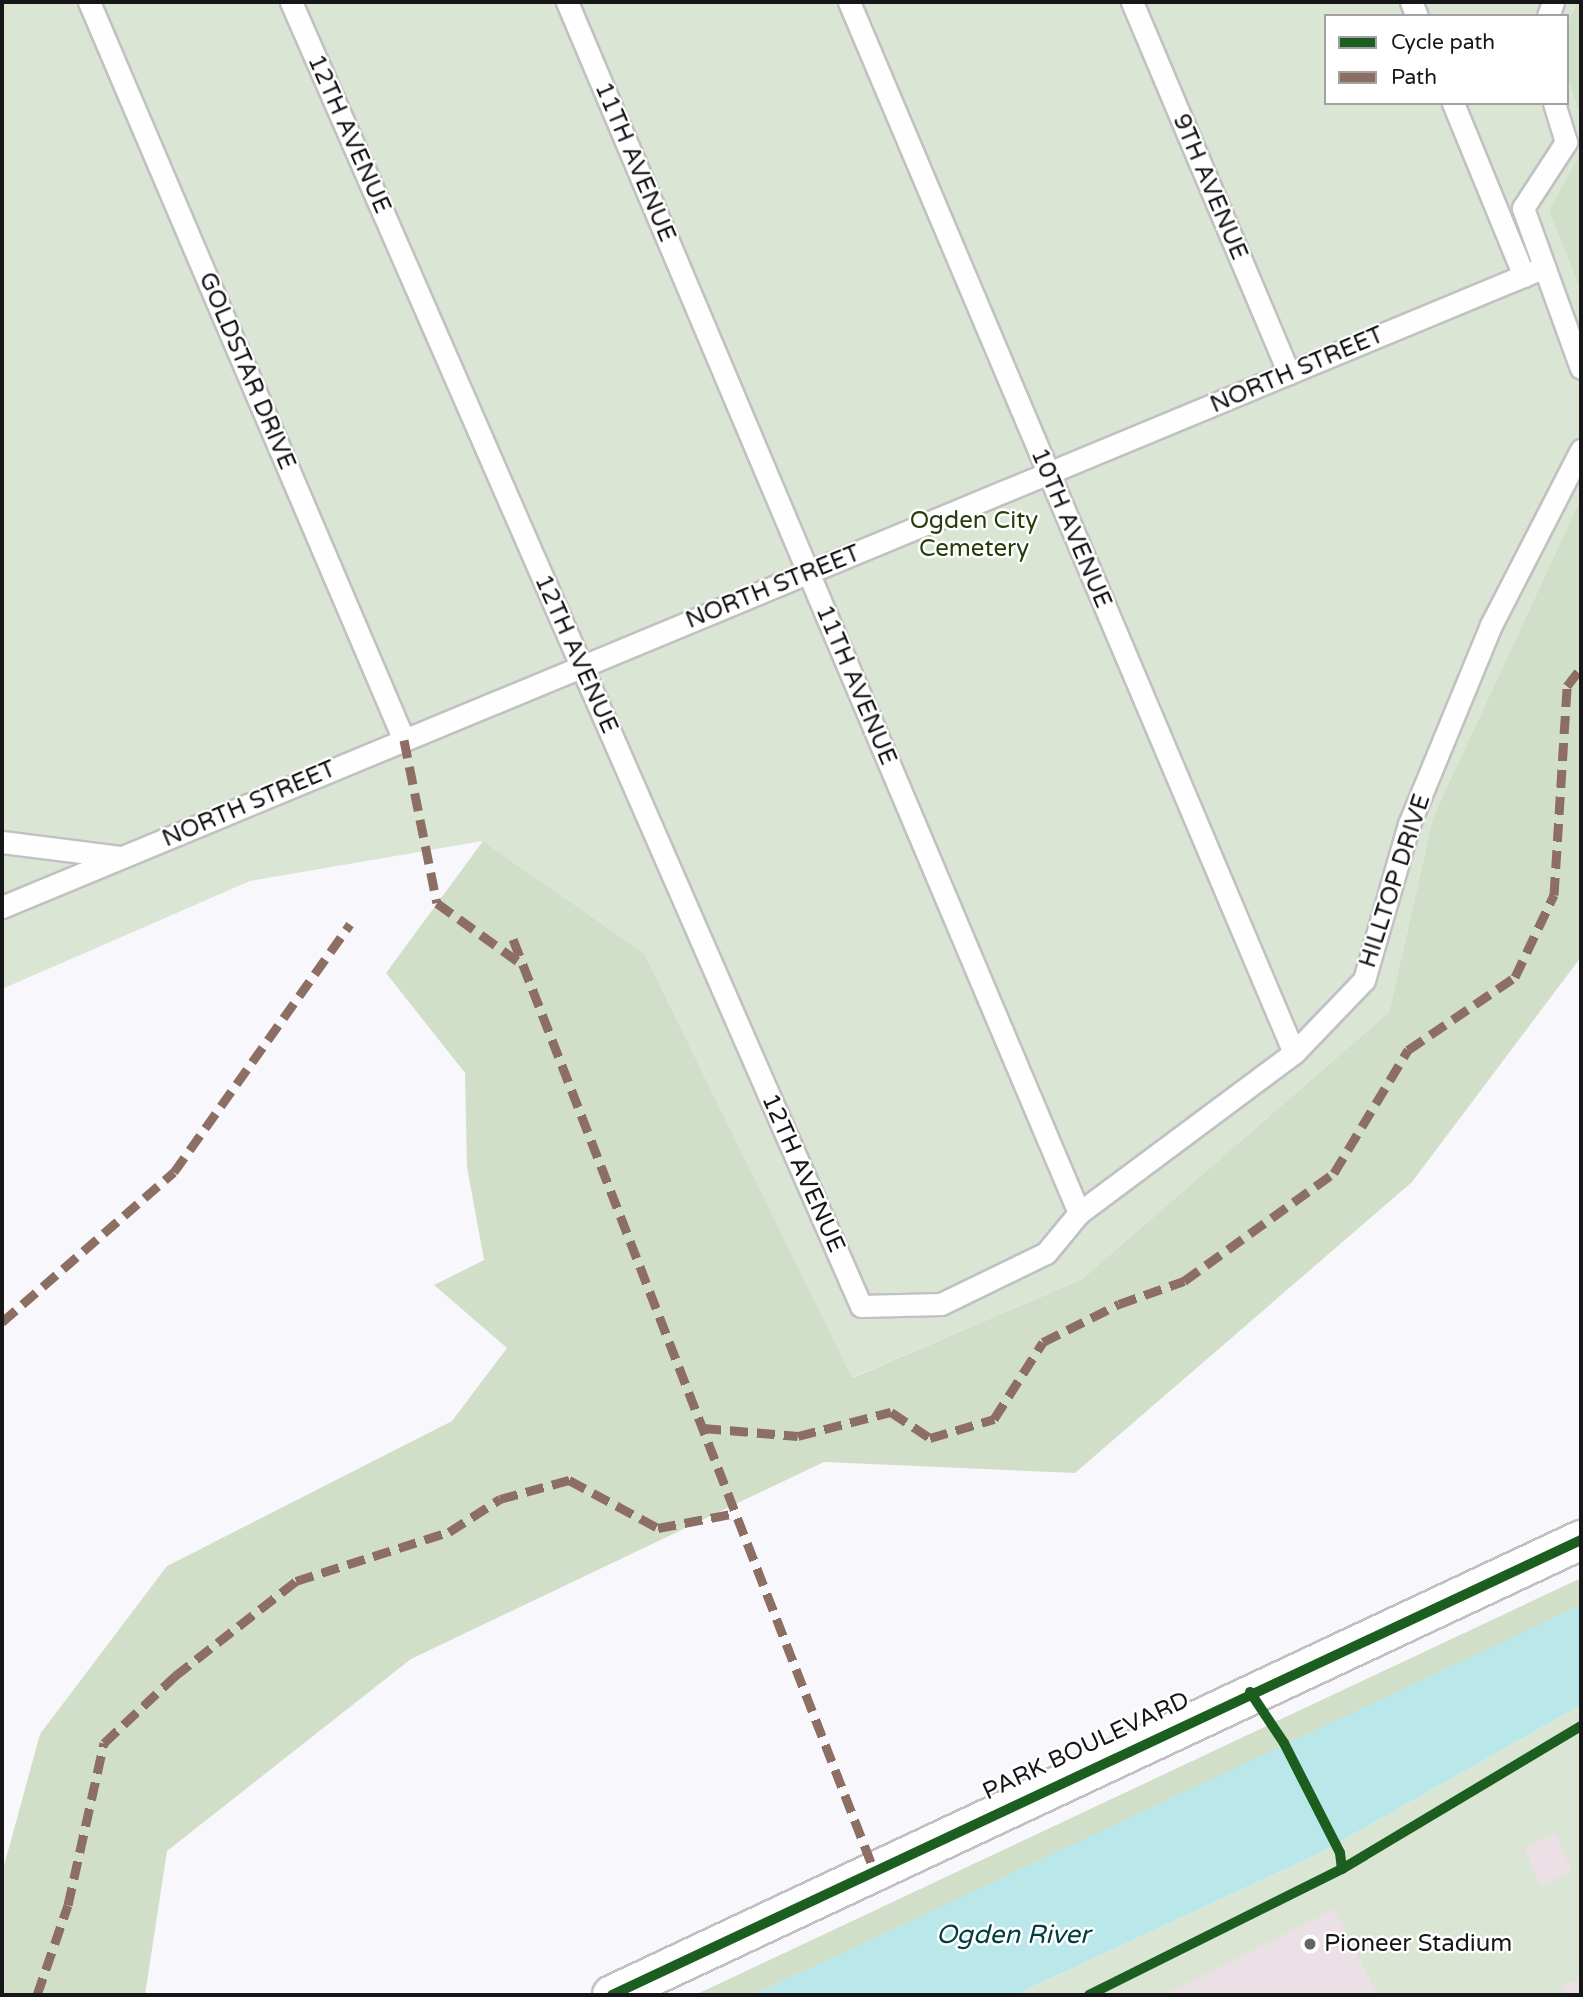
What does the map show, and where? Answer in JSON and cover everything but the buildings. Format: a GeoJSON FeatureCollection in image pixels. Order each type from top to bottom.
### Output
{"type":"FeatureCollection","features":[{"type":"Feature","properties":{"kind":"street","name":"PARK BOULEVARD"},"geometry":{"type":"LineString","coordinates":[[612,1995],[1581,1540]]}},
{"type":"Feature","properties":{"kind":"lane","name":"GOLDSTAR DRIVE"},"geometry":{"type":"LineString","coordinates":[[89,2],[404,740]]}},
{"type":"Feature","properties":{"kind":"lane","name":"12TH AVENUE"},"geometry":{"type":"LineString","coordinates":[[292,2],[861,1306]]}},
{"type":"Feature","properties":{"kind":"lane","name":"11TH AVENUE"},"geometry":{"type":"LineString","coordinates":[[567,2],[1079,1213]]}},
{"type":"Feature","properties":{"kind":"lane","name":"10TH AVENUE"},"geometry":{"type":"LineString","coordinates":[[849,2],[1294,1053]]}},
{"type":"Feature","properties":{"kind":"lane","name":"9TH AVENUE"},"geometry":{"type":"LineString","coordinates":[[1132,2],[1289,373]]}},
{"type":"Feature","properties":{"kind":"lane"},"geometry":{"type":"LineString","coordinates":[[1454,105],[1524,276]]}},
{"type":"Feature","properties":{"kind":"lane"},"geometry":{"type":"LineString","coordinates":[[1555,105],[1566,142],[1523,208],[1581,368]]}},
{"type":"Feature","properties":{"kind":"lane","name":"NORTH STREET"},"geometry":{"type":"LineString","coordinates":[[2,907],[1545,267]]}},
{"type":"Feature","properties":{"kind":"lane","name":"HILLTOP DRIVE"},"geometry":{"type":"LineString","coordinates":[[861,1306],[941,1304],[1046,1252],[1079,1213],[1294,1053],[1364,979],[1414,811],[1492,625],[1581,450]]}},
{"type":"Feature","properties":{"kind":"lane"},"geometry":{"type":"LineString","coordinates":[[2,842],[122,857]]}},
{"type":"Feature","properties":{"kind":"green space","name":"Ogden City Cemetery"},"geometry":{"type":"Polygon","coordinates":[[[2,2],[1577,2],[1569,19],[1569,14],[1324,14],[1324,105],[1569,105],[1569,82],[1581,121],[1581,151],[1549,210],[1581,293],[1581,498],[1433,817],[1389,1012],[1082,1279],[851,1378],[644,953],[483,841],[250,881],[2,989],[2,2]]]}},
{"type":"Feature","properties":{"kind":"green space"},"geometry":{"type":"Polygon","coordinates":[[[1577,2],[1581,2],[1581,121],[1569,82],[1569,19],[1577,2]]]}},
{"type":"Feature","properties":{"kind":"green space"},"geometry":{"type":"Polygon","coordinates":[[[1581,151],[1581,293],[1549,210],[1581,151]]]}},
{"type":"Feature","properties":{"kind":"green space"},"geometry":{"type":"Polygon","coordinates":[[[1581,498],[1581,957],[1412,1182],[1075,1473],[824,1462],[411,1659],[167,1851],[145,1995],[2,1995],[2,1873],[40,1734],[167,1566],[452,1421],[507,1348],[434,1285],[484,1260],[467,1167],[465,1073],[386,973],[483,841],[644,953],[852,1378],[1082,1279],[1389,1012],[1433,817],[1581,498]]]}},
{"type":"Feature","properties":{"kind":"green space"},"geometry":{"type":"Polygon","coordinates":[[[1581,1578],[1581,1605],[1267,1756],[753,1995],[695,1995],[1581,1578]]]}},
{"type":"Feature","properties":{"kind":"green space","name":"Pioneer Stadium"},"geometry":{"type":"Polygon","coordinates":[[[1581,1705],[1581,1995],[1015,1995],[1320,1853],[1581,1705]]]}},
{"type":"Feature","properties":{"kind":"water","name":"Ogden River"},"geometry":{"type":"Polygon","coordinates":[[[1581,1605],[1581,1705],[1320,1853],[1015,1995],[753,1995],[1581,1605]]]}},
{"type":"Feature","properties":{"kind":"marked path"},"geometry":{"type":"LineString","coordinates":[[703,1428],[798,1436],[891,1412],[930,1438],[994,1419],[1043,1342],[1119,1304],[1184,1281],[1334,1173],[1408,1050],[1515,977],[1554,895],[1567,686],[1581,668]]}},
{"type":"Feature","properties":{"kind":"marked path"},"geometry":{"type":"LineString","coordinates":[[404,740],[437,903],[523,965]]}},
{"type":"Feature","properties":{"kind":"marked path"},"geometry":{"type":"LineString","coordinates":[[2,1322],[174,1172],[350,924]]}},
{"type":"Feature","properties":{"kind":"marked path"},"geometry":{"type":"LineString","coordinates":[[513,939],[874,1870]]}},
{"type":"Feature","properties":{"kind":"marked path"},"geometry":{"type":"LineString","coordinates":[[37,1995],[68,1905],[104,1743],[175,1676],[296,1581],[449,1532],[500,1499],[569,1480],[658,1528],[736,1513]]}},
{"type":"Feature","properties":{"kind":"cycle path"},"geometry":{"type":"LineString","coordinates":[[612,1995],[1581,1540]]}},
{"type":"Feature","properties":{"kind":"cycle path"},"geometry":{"type":"LineString","coordinates":[[1250,1692],[1284,1743],[1340,1853],[1342,1869]]}},
{"type":"Feature","properties":{"kind":"cycle path"},"geometry":{"type":"LineString","coordinates":[[1089,1995],[1342,1869],[1581,1726]]}},
{"type":"Feature","properties":{"kind":"place","name":"Pioneer Stadium"},"geometry":{"type":"Point","coordinates":[1310,1944]}}]}
